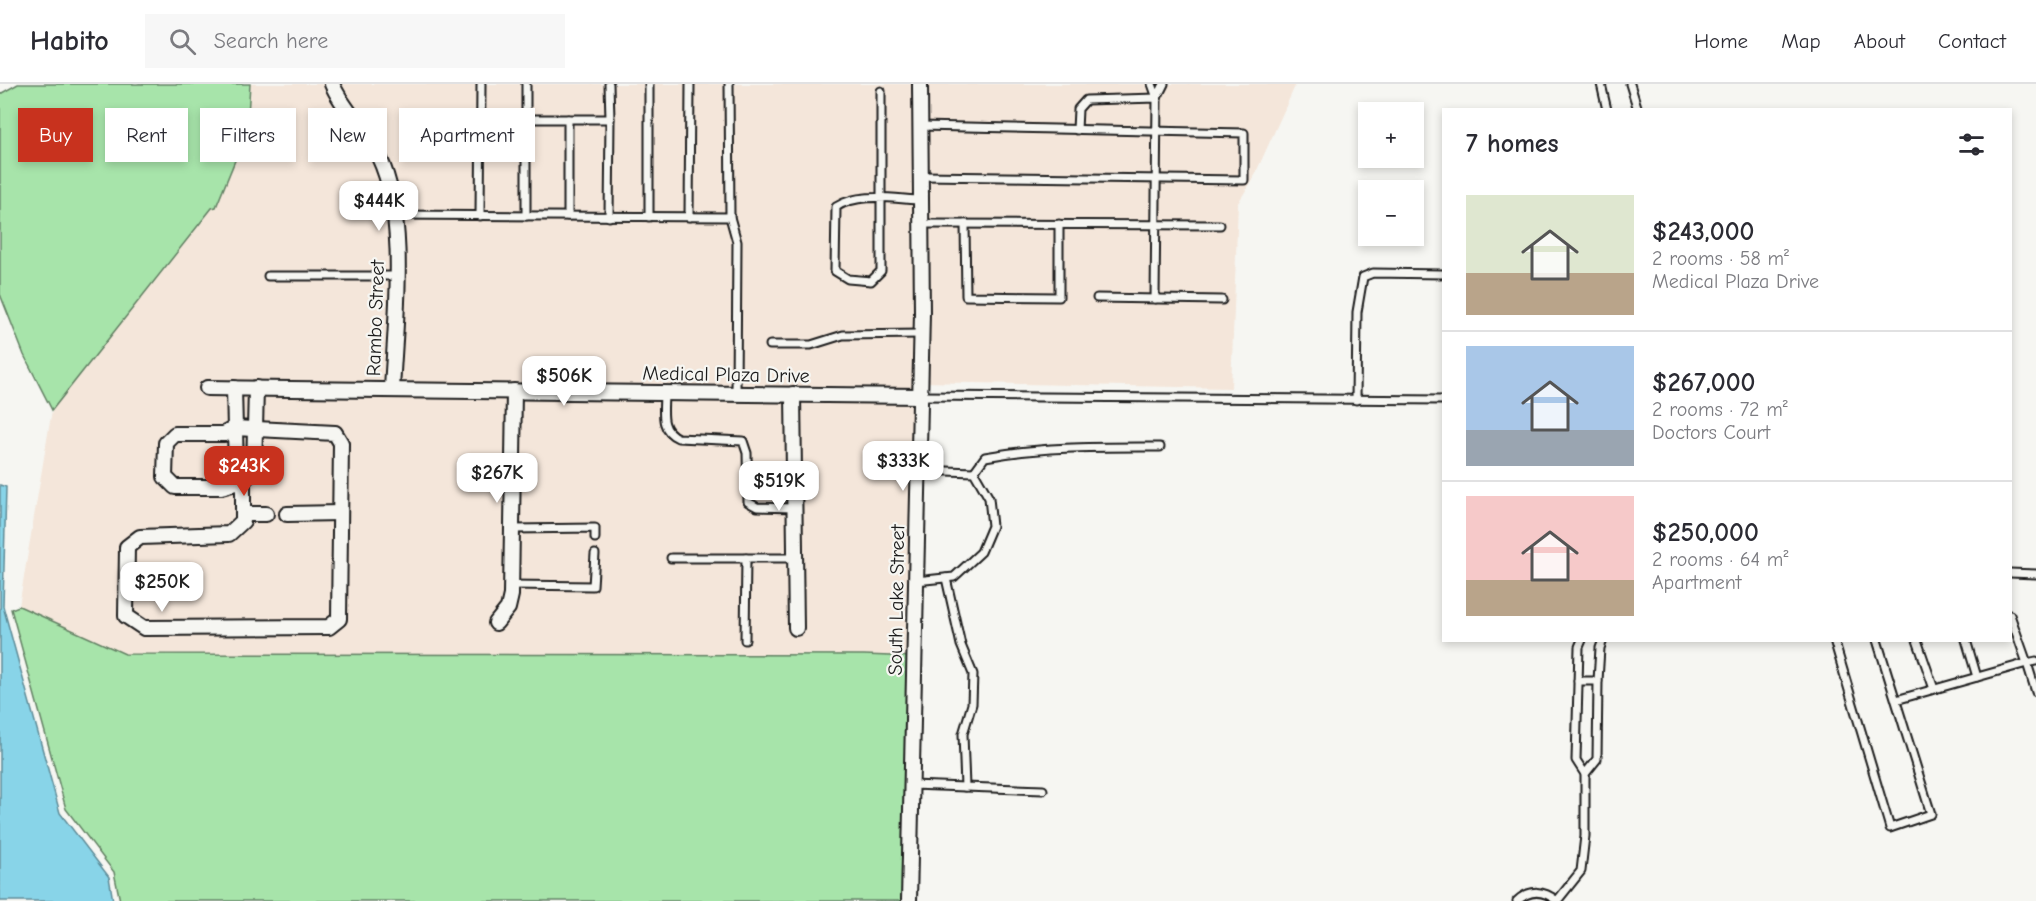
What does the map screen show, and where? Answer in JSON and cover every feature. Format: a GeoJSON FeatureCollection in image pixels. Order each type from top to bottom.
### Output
{"type":"FeatureCollection","features":[{"type":"Feature","properties":{"kind":"street","name":"Rambo Street"},"geometry":{"type":"LineString","coordinates":[[332,84],[380,157],[389,184],[397,276],[392,390]]}},
{"type":"Feature","properties":{"kind":"street","name":"South Lake Street"},"geometry":{"type":"LineString","coordinates":[[909,901],[921,396],[920,84]]}},
{"type":"Feature","properties":{"kind":"street","name":"Medical Plaza Drive"},"geometry":{"type":"LineString","coordinates":[[207,388],[921,396]]}},
{"type":"Feature","properties":{"kind":"street"},"geometry":{"type":"LineString","coordinates":[[234,388],[235,428],[236,471],[243,481],[243,521],[229,534],[140,537],[127,547],[126,616],[144,628],[329,627],[339,620],[341,443],[335,433],[255,430],[235,428],[224,434],[175,434],[166,443],[165,477],[175,488],[221,487],[243,481],[254,470],[255,430],[256,388]]}},
{"type":"Feature","properties":{"kind":"street"},"geometry":{"type":"LineString","coordinates":[[496,623],[508,608],[511,585],[514,391]]}},
{"type":"Feature","properties":{"kind":"street"},"geometry":{"type":"LineString","coordinates":[[793,394],[796,628]]}},
{"type":"Feature","properties":{"kind":"street"},"geometry":{"type":"LineString","coordinates":[[287,514],[340,513]]}},
{"type":"Feature","properties":{"kind":"street"},"geometry":{"type":"LineString","coordinates":[[243,514],[266,514]]}},
{"type":"Feature","properties":{"kind":"lane"},"geometry":{"type":"LineString","coordinates":[[480,216],[481,84]]}},
{"type":"Feature","properties":{"kind":"lane"},"geometry":{"type":"LineString","coordinates":[[526,84],[526,108]]}},
{"type":"Feature","properties":{"kind":"lane"},"geometry":{"type":"LineString","coordinates":[[609,84],[609,217]]}},
{"type":"Feature","properties":{"kind":"lane"},"geometry":{"type":"LineString","coordinates":[[649,84],[649,217]]}},
{"type":"Feature","properties":{"kind":"lane"},"geometry":{"type":"LineString","coordinates":[[689,217],[690,84]]}},
{"type":"Feature","properties":{"kind":"lane"},"geometry":{"type":"LineString","coordinates":[[729,84],[730,217],[737,242],[736,394]]}},
{"type":"Feature","properties":{"kind":"lane"},"geometry":{"type":"LineString","coordinates":[[1152,84],[1157,98],[1155,299]]}},
{"type":"Feature","properties":{"kind":"lane"},"geometry":{"type":"LineString","coordinates":[[1157,98],[1164,84]]}},
{"type":"Feature","properties":{"kind":"lane"},"geometry":{"type":"LineString","coordinates":[[1601,84],[1607,108]]}},
{"type":"Feature","properties":{"kind":"lane"},"geometry":{"type":"LineString","coordinates":[[1630,84],[1637,108]]}},
{"type":"Feature","properties":{"kind":"lane"},"geometry":{"type":"LineString","coordinates":[[881,90],[882,199],[881,271],[872,280],[848,279],[835,271],[836,207],[847,199],[882,199],[921,200]]}},
{"type":"Feature","properties":{"kind":"lane"},"geometry":{"type":"LineString","coordinates":[[1077,130],[1078,109],[1086,100],[1157,98]]}},
{"type":"Feature","properties":{"kind":"lane"},"geometry":{"type":"LineString","coordinates":[[535,119],[610,119]]}},
{"type":"Feature","properties":{"kind":"lane"},"geometry":{"type":"LineString","coordinates":[[568,119],[568,216]]}},
{"type":"Feature","properties":{"kind":"lane"},"geometry":{"type":"LineString","coordinates":[[920,126],[1244,134],[1244,180],[921,176]]}},
{"type":"Feature","properties":{"kind":"lane"},"geometry":{"type":"LineString","coordinates":[[526,162],[526,216]]}},
{"type":"Feature","properties":{"kind":"lane"},"geometry":{"type":"LineString","coordinates":[[393,215],[730,217]]}},
{"type":"Feature","properties":{"kind":"lane"},"geometry":{"type":"LineString","coordinates":[[921,224],[1220,225]]}},
{"type":"Feature","properties":{"kind":"lane"},"geometry":{"type":"LineString","coordinates":[[965,224],[966,296],[1059,297],[1059,224]]}},
{"type":"Feature","properties":{"kind":"lane"},"geometry":{"type":"LineString","coordinates":[[1356,400],[1358,312],[1363,277],[1372,273],[1442,274]]}},
{"type":"Feature","properties":{"kind":"lane"},"geometry":{"type":"LineString","coordinates":[[268,276],[397,276]]}},
{"type":"Feature","properties":{"kind":"lane"},"geometry":{"type":"LineString","coordinates":[[1096,298],[1222,300]]}},
{"type":"Feature","properties":{"kind":"lane"},"geometry":{"type":"LineString","coordinates":[[770,345],[811,345],[843,335],[921,334]]}},
{"type":"Feature","properties":{"kind":"lane"},"geometry":{"type":"LineString","coordinates":[[664,393],[664,423],[670,434],[678,438],[742,441],[747,453],[748,502],[757,507],[794,508]]}},
{"type":"Feature","properties":{"kind":"lane"},"geometry":{"type":"LineString","coordinates":[[921,396],[1442,400]]}},
{"type":"Feature","properties":{"kind":"lane"},"geometry":{"type":"LineString","coordinates":[[974,472],[985,457],[1012,452],[1075,447],[1160,447]]}},
{"type":"Feature","properties":{"kind":"lane"},"geometry":{"type":"LineString","coordinates":[[919,470],[974,472]]}},
{"type":"Feature","properties":{"kind":"lane"},"geometry":{"type":"LineString","coordinates":[[916,581],[954,577],[981,552],[992,526],[988,498],[974,472]]}},
{"type":"Feature","properties":{"kind":"lane"},"geometry":{"type":"LineString","coordinates":[[513,529],[595,528],[595,538]]}},
{"type":"Feature","properties":{"kind":"lane"},"geometry":{"type":"LineString","coordinates":[[511,585],[593,586],[595,554]]}},
{"type":"Feature","properties":{"kind":"lane"},"geometry":{"type":"LineString","coordinates":[[671,558],[795,558]]}},
{"type":"Feature","properties":{"kind":"lane"},"geometry":{"type":"LineString","coordinates":[[745,640],[746,558]]}},
{"type":"Feature","properties":{"kind":"lane"},"geometry":{"type":"LineString","coordinates":[[2012,573],[2036,574]]}},
{"type":"Feature","properties":{"kind":"lane"},"geometry":{"type":"LineString","coordinates":[[946,578],[961,645],[973,674],[972,704],[963,734],[965,787]]}},
{"type":"Feature","properties":{"kind":"lane"},"geometry":{"type":"LineString","coordinates":[[2012,621],[2036,692]]}},
{"type":"Feature","properties":{"kind":"lane"},"geometry":{"type":"LineString","coordinates":[[1517,901],[1531,892],[1541,892],[1557,901],[1581,871],[1585,836],[1585,774],[1576,760],[1578,681],[1582,642]]}},
{"type":"Feature","properties":{"kind":"lane"},"geometry":{"type":"LineString","coordinates":[[1585,774],[1597,759],[1598,681],[1600,648],[1603,642]]}},
{"type":"Feature","properties":{"kind":"lane"},"geometry":{"type":"LineString","coordinates":[[1835,642],[1890,828],[1931,814],[1878,642]]}},
{"type":"Feature","properties":{"kind":"lane"},"geometry":{"type":"LineString","coordinates":[[1918,642],[1934,689]]}},
{"type":"Feature","properties":{"kind":"lane"},"geometry":{"type":"LineString","coordinates":[[1967,642],[1977,677]]}},
{"type":"Feature","properties":{"kind":"lane"},"geometry":{"type":"LineString","coordinates":[[1896,700],[2036,661]]}},
{"type":"Feature","properties":{"kind":"lane"},"geometry":{"type":"LineString","coordinates":[[1578,681],[1598,681]]}},
{"type":"Feature","properties":{"kind":"lane"},"geometry":{"type":"LineString","coordinates":[[912,785],[1043,790]]}},
{"type":"Feature","properties":{"kind":"shaded area"},"geometry":{"type":"Polygon","coordinates":[[[250,84],[1296,84],[1253,179],[1238,203],[1231,388],[919,382],[915,657],[864,655],[125,654],[19,606],[52,410],[213,207],[216,207],[234,162],[296,162],[296,108],[248,108],[250,84]]]}},
{"type":"Feature","properties":{"kind":"green space"},"geometry":{"type":"Polygon","coordinates":[[[18,84],[250,84],[248,108],[200,108],[200,162],[234,162],[216,207],[212,208],[52,410],[24,355],[0,294],[0,94],[18,84]]]}},
{"type":"Feature","properties":{"kind":"green space"},"geometry":{"type":"Polygon","coordinates":[[[19,606],[125,654],[864,655],[915,657],[909,901],[120,901],[114,872],[66,809],[11,609],[19,606]]]}},
{"type":"Feature","properties":{"kind":"water"},"geometry":{"type":"Polygon","coordinates":[[[0,485],[6,487],[3,606],[60,813],[109,877],[113,901],[0,901],[0,485]]]}}]}
